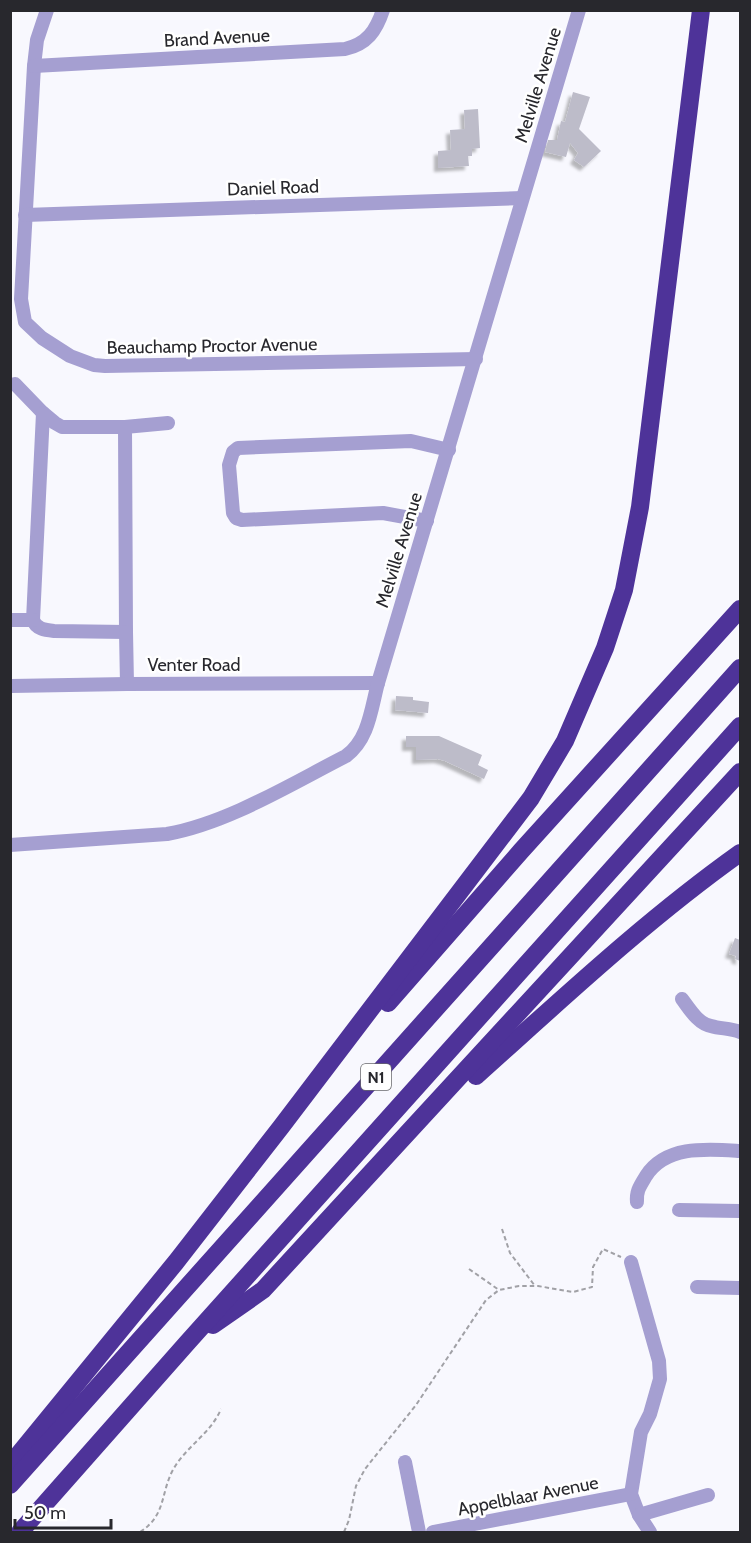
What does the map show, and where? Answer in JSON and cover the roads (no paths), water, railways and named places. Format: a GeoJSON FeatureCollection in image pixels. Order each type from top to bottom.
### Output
{"type":"FeatureCollection","features":[{"type":"Feature","properties":{"kind":"highway"},"geometry":{"type":"LineString","coordinates":[[10,1465],[176,1262],[281,1127],[531,798],[565,741],[605,648],[624,590],[639,507],[701,10]]}},
{"type":"Feature","properties":{"kind":"highway"},"geometry":{"type":"LineString","coordinates":[[281,1127],[521,851],[741,609]]}},
{"type":"Feature","properties":{"kind":"highway","name":"N1"},"geometry":{"type":"LineString","coordinates":[[10,1485],[741,668]]}},
{"type":"Feature","properties":{"kind":"highway","name":"N1"},"geometry":{"type":"LineString","coordinates":[[20,1533],[187,1343],[741,726]]}},
{"type":"Feature","properties":{"kind":"highway"},"geometry":{"type":"LineString","coordinates":[[187,1343],[263,1290],[741,772]]}},
{"type":"Feature","properties":{"kind":"highway"},"geometry":{"type":"LineString","coordinates":[[398,1145],[633,935],[694,886],[741,853]]}},
{"type":"Feature","properties":{"kind":"street","name":"Beauchamp Proctor Avenue"},"geometry":{"type":"LineString","coordinates":[[47,10],[37,40],[34,66],[21,299],[25,322],[42,338],[70,356],[94,365],[476,359]]}},
{"type":"Feature","properties":{"kind":"street","name":"Brand Avenue"},"geometry":{"type":"LineString","coordinates":[[34,66],[345,49],[367,40],[375,29],[383,10]]}},
{"type":"Feature","properties":{"kind":"street","name":"Melville Avenue"},"geometry":{"type":"LineString","coordinates":[[10,845],[167,834],[190,830],[214,822],[356,749],[363,738],[579,10]]}},
{"type":"Feature","properties":{"kind":"street","name":"Daniel Road"},"geometry":{"type":"LineString","coordinates":[[25,215],[522,198]]}},
{"type":"Feature","properties":{"kind":"street"},"geometry":{"type":"LineString","coordinates":[[15,384],[43,413],[62,427],[125,427],[168,423]]}},
{"type":"Feature","properties":{"kind":"street"},"geometry":{"type":"LineString","coordinates":[[43,413],[33,620],[36,626],[54,632],[126,632]]}},
{"type":"Feature","properties":{"kind":"street"},"geometry":{"type":"LineString","coordinates":[[125,427],[127,684]]}},
{"type":"Feature","properties":{"kind":"street"},"geometry":{"type":"LineString","coordinates":[[427,521],[383,513],[242,520],[236,518],[233,513],[230,459],[238,448],[411,441],[449,450]]}},
{"type":"Feature","properties":{"kind":"street"},"geometry":{"type":"LineString","coordinates":[[10,620],[33,620]]}},
{"type":"Feature","properties":{"kind":"street","name":"Venter Road"},"geometry":{"type":"LineString","coordinates":[[11,686],[378,682]]}},
{"type":"Feature","properties":{"kind":"street"},"geometry":{"type":"LineString","coordinates":[[682,999],[702,1023],[711,1027],[728,1028],[741,1032]]}},
{"type":"Feature","properties":{"kind":"street"},"geometry":{"type":"LineString","coordinates":[[637,1202],[636,1192],[658,1162],[677,1153],[699,1149],[741,1151]]}},
{"type":"Feature","properties":{"kind":"street"},"geometry":{"type":"LineString","coordinates":[[679,1210],[741,1211]]}},
{"type":"Feature","properties":{"kind":"street"},"geometry":{"type":"LineString","coordinates":[[631,1262],[659,1361],[660,1379],[650,1414],[641,1432],[631,1494],[639,1515],[650,1533]]}},
{"type":"Feature","properties":{"kind":"street"},"geometry":{"type":"LineString","coordinates":[[697,1287],[741,1288]]}},
{"type":"Feature","properties":{"kind":"street"},"geometry":{"type":"LineString","coordinates":[[405,1462],[418,1533]]}},
{"type":"Feature","properties":{"kind":"street","name":"Appelblaar Avenue"},"geometry":{"type":"LineString","coordinates":[[433,1533],[631,1494]]}},
{"type":"Feature","properties":{"kind":"street"},"geometry":{"type":"LineString","coordinates":[[639,1515],[708,1495]]}}]}
